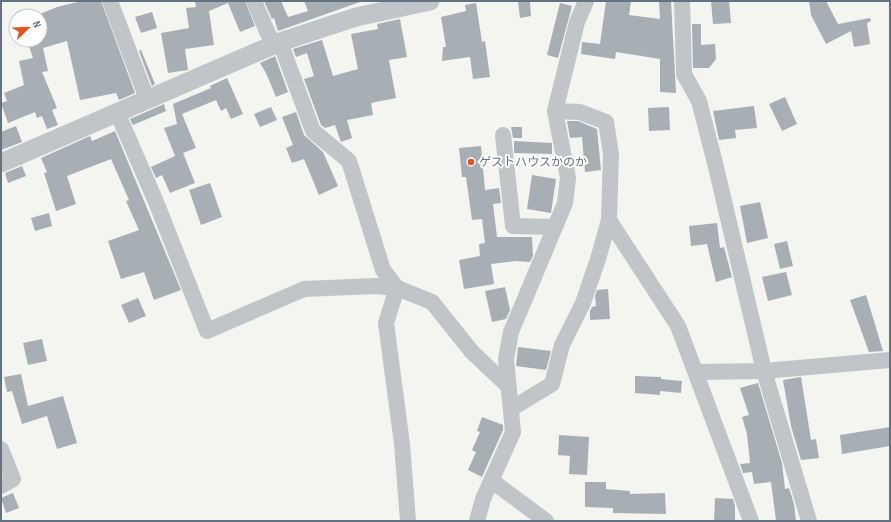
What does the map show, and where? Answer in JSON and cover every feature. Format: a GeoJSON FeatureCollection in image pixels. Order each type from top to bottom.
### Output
{"type":"FeatureCollection","features":[{"type":"Feature","properties":{"kind":"street"},"geometry":{"type":"LineString","coordinates":[[110,1],[148,99]]}},
{"type":"Feature","properties":{"kind":"street"},"geometry":{"type":"LineString","coordinates":[[254,1],[277,44],[313,131],[349,161],[383,270],[397,288]]}},
{"type":"Feature","properties":{"kind":"street"},"geometry":{"type":"LineString","coordinates":[[1,163],[277,44],[356,17],[430,1]]}},
{"type":"Feature","properties":{"kind":"street"},"geometry":{"type":"LineString","coordinates":[[477,521],[484,499],[513,432],[506,359],[511,332],[565,202],[568,178],[555,111],[578,22],[586,1]]}},
{"type":"Feature","properties":{"kind":"street"},"geometry":{"type":"LineString","coordinates":[[682,1],[684,74],[699,101],[714,156],[764,371],[809,521]]}},
{"type":"Feature","properties":{"kind":"street"},"geometry":{"type":"LineString","coordinates":[[511,409],[552,384],[562,345],[583,302],[598,259],[609,220],[611,154],[606,122],[580,112],[555,111]]}},
{"type":"Feature","properties":{"kind":"street"},"geometry":{"type":"LineString","coordinates":[[117,112],[156,202],[207,331],[304,289],[375,286],[397,288],[432,302],[472,352],[508,386]]}},
{"type":"Feature","properties":{"kind":"street"},"geometry":{"type":"LineString","coordinates":[[503,135],[513,226],[555,227]]}},
{"type":"Feature","properties":{"kind":"street"},"geometry":{"type":"LineString","coordinates":[[609,220],[678,326],[751,521]]}},
{"type":"Feature","properties":{"kind":"street"},"geometry":{"type":"LineString","coordinates":[[397,288],[386,323],[402,444],[408,521]]}},
{"type":"Feature","properties":{"kind":"street"},"geometry":{"type":"LineString","coordinates":[[696,372],[764,371],[890,360]]}},
{"type":"Feature","properties":{"kind":"street"},"geometry":{"type":"LineString","coordinates":[[1,449],[13,478],[1,486]]}},
{"type":"Feature","properties":{"kind":"street"},"geometry":{"type":"LineString","coordinates":[[492,481],[546,521]]}},
{"type":"Feature","properties":{"kind":"building"},"geometry":{"type":"Polygon","coordinates":[[[82,1],[101,1],[135,93],[119,100],[116,93],[80,100],[67,41],[48,47],[48,11],[82,1]]]}},
{"type":"Feature","properties":{"kind":"building"},"geometry":{"type":"Polygon","coordinates":[[[195,1],[245,1],[255,26],[240,32],[228,3],[209,11],[214,45],[185,49],[188,70],[168,73],[161,33],[189,28],[186,8],[196,7],[195,1]]]}},
{"type":"Feature","properties":{"kind":"building"},"geometry":{"type":"Polygon","coordinates":[[[264,1],[281,1],[288,17],[308,11],[304,1],[360,2],[278,31],[274,18],[272,19],[264,1]]]}},
{"type":"Feature","properties":{"kind":"building"},"geometry":{"type":"Polygon","coordinates":[[[518,1],[530,1],[531,16],[520,18],[518,1]]]}},
{"type":"Feature","properties":{"kind":"building"},"geometry":{"type":"Polygon","coordinates":[[[606,1],[631,1],[629,15],[660,19],[659,1],[671,1],[676,93],[660,92],[660,59],[616,52],[615,59],[581,54],[582,42],[600,44],[606,1]]]}},
{"type":"Feature","properties":{"kind":"building"},"geometry":{"type":"Polygon","coordinates":[[[711,1],[729,1],[731,23],[713,24],[711,1]]]}},
{"type":"Feature","properties":{"kind":"building"},"geometry":{"type":"Polygon","coordinates":[[[809,1],[826,1],[838,24],[870,18],[871,21],[867,23],[870,44],[854,47],[851,31],[826,44],[811,15],[809,1]]]}},
{"type":"Feature","properties":{"kind":"building"},"geometry":{"type":"Polygon","coordinates":[[[476,3],[482,42],[485,41],[490,77],[473,79],[470,57],[442,61],[443,47],[446,47],[441,17],[466,11],[465,5],[476,3]]]}},
{"type":"Feature","properties":{"kind":"building"},"geometry":{"type":"Polygon","coordinates":[[[560,3],[572,6],[558,58],[547,55],[560,3]]]}},
{"type":"Feature","properties":{"kind":"building"},"geometry":{"type":"Polygon","coordinates":[[[152,12],[157,28],[141,33],[135,17],[152,12]]]}},
{"type":"Feature","properties":{"kind":"building"},"geometry":{"type":"Polygon","coordinates":[[[400,19],[407,57],[389,60],[396,98],[371,103],[373,115],[347,120],[352,138],[341,142],[335,125],[325,128],[321,125],[304,79],[314,76],[307,53],[296,57],[293,49],[322,40],[333,76],[358,69],[351,34],[378,29],[377,24],[400,19]]]}},
{"type":"Feature","properties":{"kind":"building"},"geometry":{"type":"Polygon","coordinates":[[[692,24],[701,24],[701,45],[715,44],[716,59],[709,68],[693,68],[692,24]]]}},
{"type":"Feature","properties":{"kind":"building"},"geometry":{"type":"Polygon","coordinates":[[[30,48],[43,48],[48,71],[42,72],[57,108],[52,110],[58,125],[47,129],[42,116],[37,118],[35,112],[8,123],[1,103],[7,101],[4,93],[24,85],[19,61],[33,58],[30,48]]]}},
{"type":"Feature","properties":{"kind":"building"},"geometry":{"type":"Polygon","coordinates":[[[141,50],[155,84],[152,86],[139,51],[141,50]]]}},
{"type":"Feature","properties":{"kind":"building"},"geometry":{"type":"Polygon","coordinates":[[[275,56],[288,92],[276,97],[260,63],[275,56]]]}},
{"type":"Feature","properties":{"kind":"building"},"geometry":{"type":"Polygon","coordinates":[[[227,78],[243,114],[231,119],[226,108],[221,111],[216,100],[182,114],[196,148],[183,153],[195,183],[170,193],[162,175],[156,178],[151,167],[175,156],[164,128],[177,124],[173,104],[211,88],[210,86],[227,78]]]}},
{"type":"Feature","properties":{"kind":"building"},"geometry":{"type":"Polygon","coordinates":[[[785,97],[797,124],[782,131],[769,104],[785,97]]]}},
{"type":"Feature","properties":{"kind":"building"},"geometry":{"type":"Polygon","coordinates":[[[164,104],[166,111],[133,125],[130,119],[164,104]]]}},
{"type":"Feature","properties":{"kind":"building"},"geometry":{"type":"Polygon","coordinates":[[[754,106],[757,128],[735,130],[736,138],[719,140],[713,111],[754,106]]]}},
{"type":"Feature","properties":{"kind":"building"},"geometry":{"type":"Polygon","coordinates":[[[271,107],[277,120],[260,127],[254,114],[271,107]]]}},
{"type":"Feature","properties":{"kind":"building"},"geometry":{"type":"Polygon","coordinates":[[[669,107],[670,130],[649,131],[648,108],[669,107]]]}},
{"type":"Feature","properties":{"kind":"building"},"geometry":{"type":"Polygon","coordinates":[[[296,112],[304,135],[323,152],[338,186],[319,195],[304,159],[292,163],[286,148],[293,145],[282,117],[296,112]]]}},
{"type":"Feature","properties":{"kind":"building"},"geometry":{"type":"Polygon","coordinates":[[[567,121],[578,121],[597,129],[601,170],[585,172],[582,137],[570,138],[567,121]]]}},
{"type":"Feature","properties":{"kind":"building"},"geometry":{"type":"Polygon","coordinates":[[[16,126],[22,142],[1,150],[1,132],[16,126]]]}},
{"type":"Feature","properties":{"kind":"building"},"geometry":{"type":"Polygon","coordinates":[[[511,127],[522,127],[522,138],[513,138],[511,127]]]}},
{"type":"Feature","properties":{"kind":"building"},"geometry":{"type":"Polygon","coordinates":[[[115,131],[181,290],[154,300],[144,272],[121,279],[108,241],[139,230],[126,201],[129,200],[111,159],[67,176],[76,204],[56,211],[44,173],[47,172],[41,158],[90,136],[92,141],[115,131]]]}},
{"type":"Feature","properties":{"kind":"building"},"geometry":{"type":"Polygon","coordinates":[[[514,141],[552,143],[552,154],[514,153],[514,141]]]}},
{"type":"Feature","properties":{"kind":"building"},"geometry":{"type":"Polygon","coordinates":[[[481,146],[485,190],[499,188],[501,203],[493,204],[497,237],[532,237],[533,256],[530,262],[516,261],[491,264],[494,284],[464,289],[459,260],[480,256],[479,244],[485,243],[482,219],[472,220],[466,177],[462,177],[459,148],[481,146]]]}},
{"type":"Feature","properties":{"kind":"building"},"geometry":{"type":"Polygon","coordinates":[[[22,166],[26,176],[8,183],[5,173],[22,166]]]}},
{"type":"Feature","properties":{"kind":"building"},"geometry":{"type":"Polygon","coordinates":[[[532,175],[556,179],[551,213],[527,209],[532,175]]]}},
{"type":"Feature","properties":{"kind":"building"},"geometry":{"type":"Polygon","coordinates":[[[210,183],[222,217],[201,225],[189,190],[210,183]]]}},
{"type":"Feature","properties":{"kind":"building"},"geometry":{"type":"Polygon","coordinates":[[[760,202],[768,238],[747,243],[740,206],[760,202]]]}},
{"type":"Feature","properties":{"kind":"building"},"geometry":{"type":"Polygon","coordinates":[[[49,213],[52,226],[35,231],[31,218],[49,213]]]}},
{"type":"Feature","properties":{"kind":"building"},"geometry":{"type":"Polygon","coordinates":[[[717,223],[720,248],[724,247],[732,277],[716,282],[707,244],[691,246],[689,226],[717,223]]]}},
{"type":"Feature","properties":{"kind":"building"},"geometry":{"type":"Polygon","coordinates":[[[787,241],[793,266],[780,269],[774,244],[787,241]]]}},
{"type":"Feature","properties":{"kind":"building"},"geometry":{"type":"Polygon","coordinates":[[[786,272],[792,295],[768,301],[762,277],[786,272]]]}},
{"type":"Feature","properties":{"kind":"building"},"geometry":{"type":"Polygon","coordinates":[[[505,287],[510,310],[506,319],[492,322],[485,291],[505,287]]]}},
{"type":"Feature","properties":{"kind":"building"},"geometry":{"type":"Polygon","coordinates":[[[608,289],[610,319],[590,320],[590,311],[592,307],[596,306],[595,296],[597,290],[608,289]]]}},
{"type":"Feature","properties":{"kind":"building"},"geometry":{"type":"Polygon","coordinates":[[[866,295],[883,351],[869,352],[850,300],[866,295]]]}},
{"type":"Feature","properties":{"kind":"building"},"geometry":{"type":"Polygon","coordinates":[[[138,298],[146,316],[129,323],[121,305],[138,298]]]}},
{"type":"Feature","properties":{"kind":"building"},"geometry":{"type":"Polygon","coordinates":[[[42,339],[47,361],[28,365],[23,343],[42,339]]]}},
{"type":"Feature","properties":{"kind":"building"},"geometry":{"type":"Polygon","coordinates":[[[518,347],[551,351],[546,370],[516,366],[518,347]]]}},
{"type":"Feature","properties":{"kind":"building"},"geometry":{"type":"Polygon","coordinates":[[[21,374],[28,406],[63,396],[77,443],[57,449],[47,416],[22,424],[12,391],[7,392],[4,377],[21,374]]]}},
{"type":"Feature","properties":{"kind":"building"},"geometry":{"type":"Polygon","coordinates":[[[635,376],[661,377],[661,379],[682,381],[681,393],[660,391],[660,395],[635,393],[635,376]]]}},
{"type":"Feature","properties":{"kind":"building"},"geometry":{"type":"Polygon","coordinates":[[[801,377],[811,440],[816,439],[819,458],[801,460],[791,426],[783,380],[801,377]]]}},
{"type":"Feature","properties":{"kind":"building"},"geometry":{"type":"Polygon","coordinates":[[[758,383],[782,463],[785,489],[789,488],[794,504],[796,521],[776,521],[771,482],[754,484],[752,472],[743,473],[740,464],[750,463],[747,434],[742,417],[749,415],[740,388],[758,383]]]}},
{"type":"Feature","properties":{"kind":"building"},"geometry":{"type":"Polygon","coordinates":[[[482,417],[503,425],[503,430],[482,477],[468,470],[476,452],[472,450],[480,432],[477,431],[482,417]]]}},
{"type":"Feature","properties":{"kind":"building"},"geometry":{"type":"Polygon","coordinates":[[[890,427],[890,446],[842,454],[840,435],[890,427]]]}},
{"type":"Feature","properties":{"kind":"building"},"geometry":{"type":"Polygon","coordinates":[[[559,435],[589,437],[587,475],[569,474],[570,456],[558,455],[559,435]]]}},
{"type":"Feature","properties":{"kind":"building"},"geometry":{"type":"Polygon","coordinates":[[[585,482],[606,482],[606,489],[630,491],[630,494],[665,493],[666,514],[613,513],[613,508],[585,507],[585,482]]]}},
{"type":"Feature","properties":{"kind":"building"},"geometry":{"type":"Polygon","coordinates":[[[13,493],[19,508],[6,513],[1,498],[13,493]]]}},
{"type":"Feature","properties":{"kind":"building"},"geometry":{"type":"Polygon","coordinates":[[[715,498],[733,499],[735,506],[735,521],[714,521],[715,498]]]}},
{"type":"Feature","properties":{"kind":"place","name":"ゲストハウスかのか"},"geometry":{"type":"Point","coordinates":[471,162]}}]}
